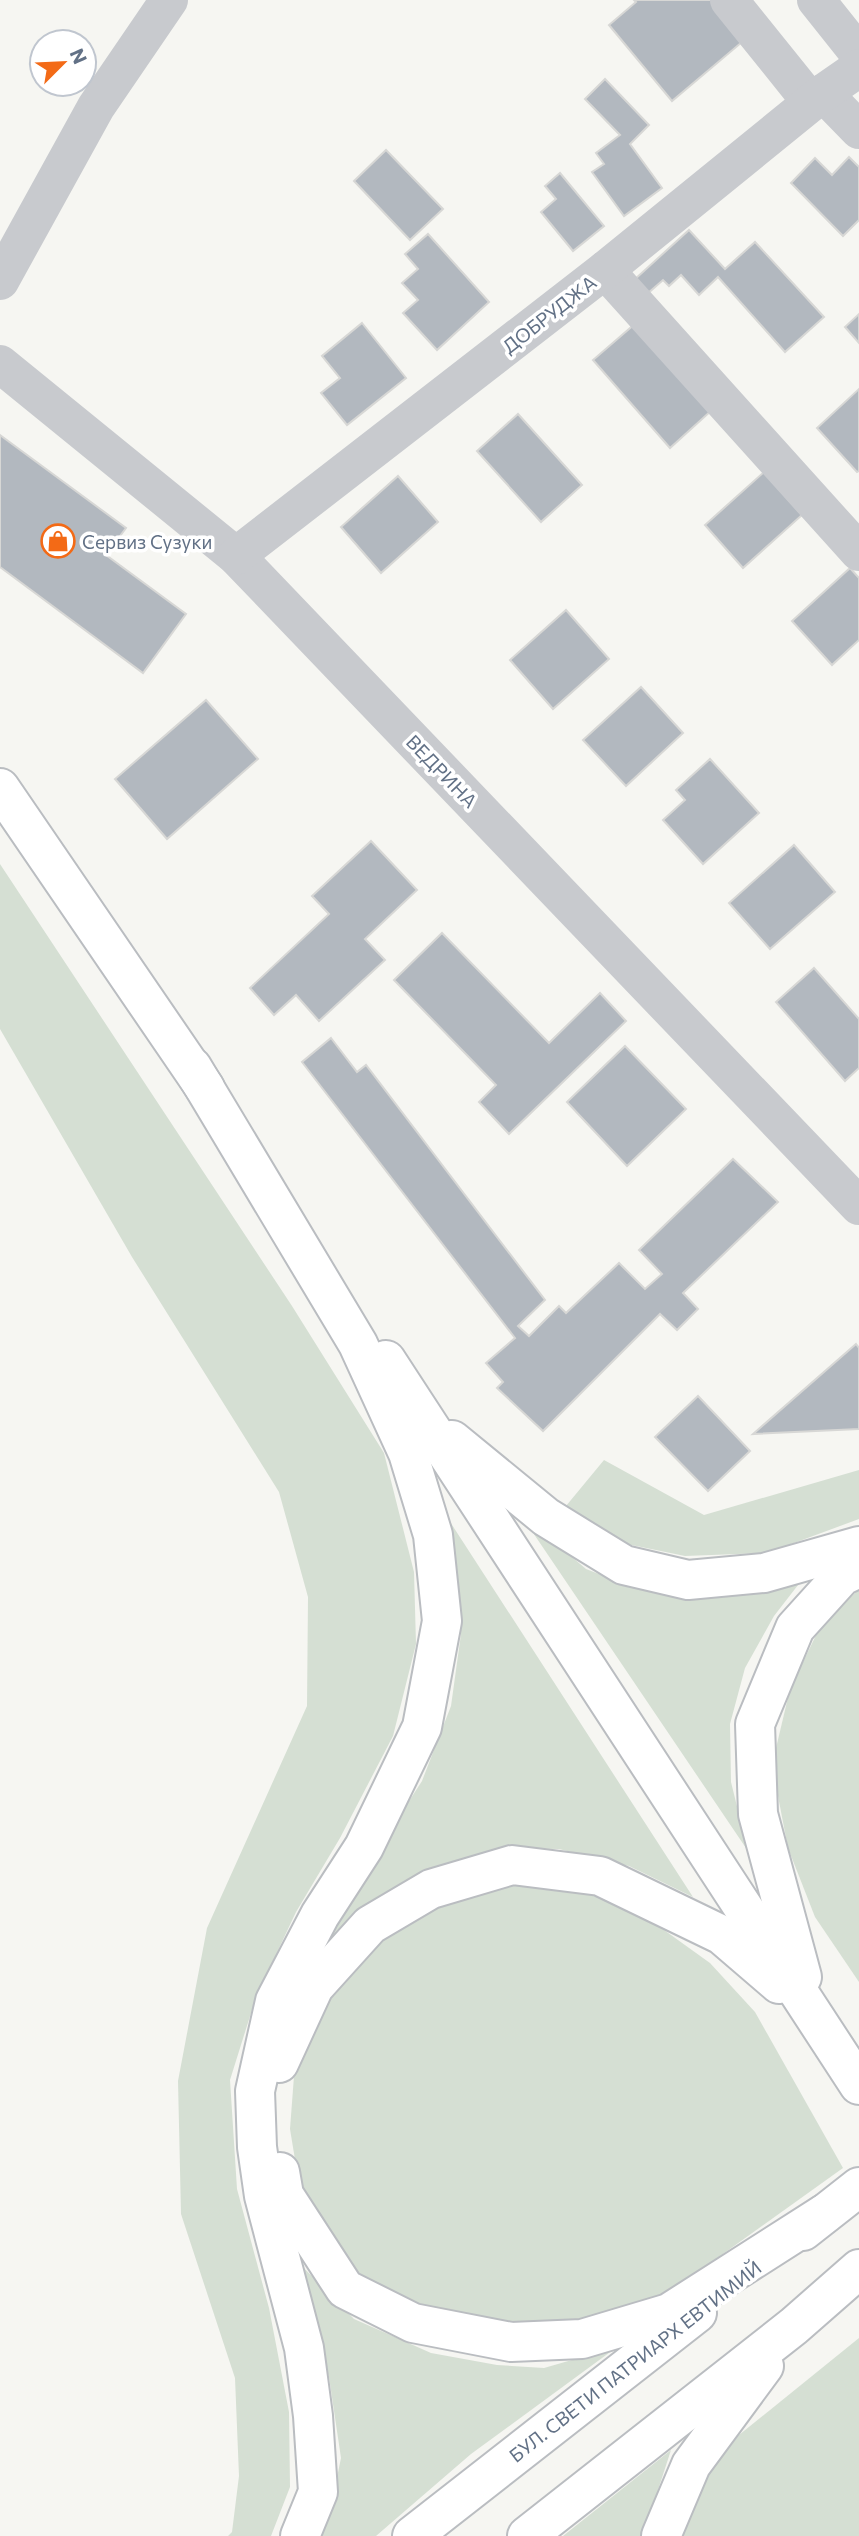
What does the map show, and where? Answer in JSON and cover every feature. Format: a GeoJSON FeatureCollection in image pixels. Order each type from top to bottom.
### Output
{"type":"FeatureCollection","features":[{"type":"Feature","properties":{"kind":"main road"},"geometry":{"type":"LineString","coordinates":[[0,788],[192,1068],[424,1417],[853,2075]]}},
{"type":"Feature","properties":{"kind":"main road"},"geometry":{"type":"LineString","coordinates":[[192,1068],[358,1344],[403,1441],[433,1535],[442,1621],[422,1727],[364,1847],[320,1915],[275,2001],[256,2091],[257,2147],[264,2196],[304,2348],[313,2416],[318,2492],[300,2536]]}},
{"type":"Feature","properties":{"kind":"main road"},"geometry":{"type":"LineString","coordinates":[[424,1417],[546,1517],[624,1565],[688,1580],[764,1573],[859,1546]]}},
{"type":"Feature","properties":{"kind":"main road"},"geometry":{"type":"LineString","coordinates":[[812,2012],[758,1814],[755,1724],[795,1628],[842,1576],[859,1568]]}},
{"type":"Feature","properties":{"kind":"main road"},"geometry":{"type":"LineString","coordinates":[[812,2012],[722,1935],[600,1876],[512,1865],[431,1889],[370,1925],[351,1945],[314,1987],[279,2059],[274,2130],[284,2196],[345,2289],[413,2323],[511,2342],[582,2339],[670,2313],[824,2214]]}},
{"type":"Feature","properties":{"kind":"main road","name":"БУЛ. СВЕТИ ПАТРИАРХ ЕВТИМИЙ"},"geometry":{"type":"LineString","coordinates":[[412,2536],[859,2187]]}},
{"type":"Feature","properties":{"kind":"main road"},"geometry":{"type":"LineString","coordinates":[[527,2536],[794,2326],[859,2269]]}},
{"type":"Feature","properties":{"kind":"main road"},"geometry":{"type":"LineString","coordinates":[[661,2536],[691,2465],[794,2326]]}},
{"type":"Feature","properties":{"kind":"street"},"geometry":{"type":"LineString","coordinates":[[0,281],[96,107],[169,0]]}},
{"type":"Feature","properties":{"kind":"street"},"geometry":{"type":"LineString","coordinates":[[730,0],[817,98],[859,130]]}},
{"type":"Feature","properties":{"kind":"street"},"geometry":{"type":"LineString","coordinates":[[816,0],[859,54]]}},
{"type":"Feature","properties":{"kind":"street","name":"ДОБРУДЖА"},"geometry":{"type":"LineString","coordinates":[[236,556],[606,270],[817,98],[859,68]]}},
{"type":"Feature","properties":{"kind":"street"},"geometry":{"type":"LineString","coordinates":[[606,270],[859,552]]}},
{"type":"Feature","properties":{"kind":"street","name":"ВЕДРИНА"},"geometry":{"type":"LineString","coordinates":[[0,364],[236,556],[851,1183]]}},
{"type":"Feature","properties":{"kind":"shaded area"},"geometry":{"type":"Polygon","coordinates":[[[0,864],[292,1306],[384,1453],[414,1572],[416,1644],[393,1736],[340,1838],[296,1912],[256,1997],[230,2080],[237,2189],[269,2308],[289,2412],[290,2487],[271,2536],[228,2536],[232,2532],[239,2476],[235,2378],[181,2214],[178,2081],[207,1928],[307,1706],[308,1597],[279,1492],[132,1257],[0,1029],[0,864]]]}},
{"type":"Feature","properties":{"kind":"shaded area"},"geometry":{"type":"Polygon","coordinates":[[[604,1460],[704,1515],[859,1470],[859,1519],[767,1553],[685,1556],[622,1543],[566,1506],[604,1460]]]}},
{"type":"Feature","properties":{"kind":"shaded area"},"geometry":{"type":"Polygon","coordinates":[[[443,1511],[693,1897],[629,1866],[559,1849],[499,1848],[441,1866],[371,1901],[322,1950],[369,1863],[422,1781],[451,1706],[461,1634],[443,1511]]]}},
{"type":"Feature","properties":{"kind":"shaded area"},"geometry":{"type":"Polygon","coordinates":[[[519,1512],[586,1569],[635,1588],[692,1596],[805,1576],[774,1616],[745,1668],[730,1724],[731,1782],[748,1851],[519,1512]]]}},
{"type":"Feature","properties":{"kind":"shaded area"},"geometry":{"type":"Polygon","coordinates":[[[859,1589],[859,1982],[815,1917],[788,1848],[772,1765],[790,1689],[819,1629],[859,1589]]]}},
{"type":"Feature","properties":{"kind":"shaded area"},"geometry":{"type":"Polygon","coordinates":[[[513,1881],[595,1892],[664,1930],[710,1963],[755,2012],[843,2168],[663,2297],[579,2322],[512,2325],[418,2307],[356,2276],[300,2190],[290,2129],[295,2063],[328,1997],[380,1938],[438,1904],[513,1881]]]}},
{"type":"Feature","properties":{"kind":"shaded area"},"geometry":{"type":"Polygon","coordinates":[[[293,2257],[354,2319],[431,2353],[497,2365],[544,2368],[617,2347],[471,2454],[376,2536],[317,2536],[330,2511],[341,2458],[329,2377],[293,2257]]]}},
{"type":"Feature","properties":{"kind":"shaded area"},"geometry":{"type":"Polygon","coordinates":[[[859,2338],[859,2536],[682,2536],[708,2475],[739,2435],[859,2338]]]}},
{"type":"Feature","properties":{"kind":"shaded area"},"geometry":{"type":"Polygon","coordinates":[[[671,2450],[643,2536],[563,2536],[671,2450]]]}},
{"type":"Feature","properties":{"kind":"building"},"geometry":{"type":"Polygon","coordinates":[[[634,0],[717,0],[748,37],[672,101],[609,25],[636,2],[634,0]]]}},
{"type":"Feature","properties":{"kind":"building"},"geometry":{"type":"Polygon","coordinates":[[[605,79],[649,125],[630,144],[662,188],[624,216],[592,172],[604,164],[596,153],[620,135],[585,99],[605,79]]]}},
{"type":"Feature","properties":{"kind":"building"},"geometry":{"type":"Polygon","coordinates":[[[386,150],[443,209],[410,240],[354,181],[386,150]]]}},
{"type":"Feature","properties":{"kind":"building"},"geometry":{"type":"Polygon","coordinates":[[[849,157],[859,167],[859,220],[843,236],[791,183],[815,158],[832,175],[849,157]]]}},
{"type":"Feature","properties":{"kind":"building"},"geometry":{"type":"Polygon","coordinates":[[[560,173],[604,226],[573,251],[541,212],[556,199],[545,186],[560,173]]]}},
{"type":"Feature","properties":{"kind":"building"},"geometry":{"type":"Polygon","coordinates":[[[689,230],[725,269],[755,242],[824,317],[785,352],[718,277],[699,295],[681,275],[669,286],[663,280],[647,294],[634,280],[689,230]]]}},
{"type":"Feature","properties":{"kind":"building"},"geometry":{"type":"Polygon","coordinates":[[[428,234],[489,302],[437,350],[403,313],[418,300],[402,283],[418,269],[405,254],[428,234]]]}},
{"type":"Feature","properties":{"kind":"building"},"geometry":{"type":"Polygon","coordinates":[[[859,314],[859,343],[845,327],[859,314]]]}},
{"type":"Feature","properties":{"kind":"building"},"geometry":{"type":"Polygon","coordinates":[[[362,323],[406,378],[347,425],[321,393],[340,378],[322,356],[362,323]]]}},
{"type":"Feature","properties":{"kind":"building"},"geometry":{"type":"Polygon","coordinates":[[[636,323],[712,410],[670,448],[593,360],[636,323]]]}},
{"type":"Feature","properties":{"kind":"building"},"geometry":{"type":"Polygon","coordinates":[[[859,389],[859,471],[857,472],[817,428],[859,389]]]}},
{"type":"Feature","properties":{"kind":"building"},"geometry":{"type":"Polygon","coordinates":[[[518,414],[582,485],[541,522],[477,451],[518,414]]]}},
{"type":"Feature","properties":{"kind":"building","name":"Сервиз Сузуки"},"geometry":{"type":"Polygon","coordinates":[[[0,435],[126,528],[106,555],[186,614],[143,673],[0,567],[0,435]]]}},
{"type":"Feature","properties":{"kind":"building"},"geometry":{"type":"Polygon","coordinates":[[[764,472],[802,515],[743,568],[705,525],[764,472]]]}},
{"type":"Feature","properties":{"kind":"building"},"geometry":{"type":"Polygon","coordinates":[[[398,476],[438,522],[381,573],[341,527],[398,476]]]}},
{"type":"Feature","properties":{"kind":"building"},"geometry":{"type":"Polygon","coordinates":[[[850,568],[859,578],[859,640],[832,665],[792,621],[850,568]]]}},
{"type":"Feature","properties":{"kind":"building"},"geometry":{"type":"Polygon","coordinates":[[[566,610],[609,659],[553,709],[510,660],[566,610]]]}},
{"type":"Feature","properties":{"kind":"building"},"geometry":{"type":"Polygon","coordinates":[[[641,687],[683,733],[626,786],[583,740],[641,687]]]}},
{"type":"Feature","properties":{"kind":"building"},"geometry":{"type":"Polygon","coordinates":[[[206,700],[258,759],[167,839],[115,779],[206,700]]]}},
{"type":"Feature","properties":{"kind":"building"},"geometry":{"type":"Polygon","coordinates":[[[710,759],[759,813],[703,864],[663,820],[685,800],[676,790],[710,759]]]}},
{"type":"Feature","properties":{"kind":"building"},"geometry":{"type":"Polygon","coordinates":[[[371,841],[417,890],[365,939],[385,960],[319,1021],[296,995],[274,1015],[250,988],[329,914],[312,896],[371,841]]]}},
{"type":"Feature","properties":{"kind":"building"},"geometry":{"type":"Polygon","coordinates":[[[794,845],[835,892],[770,949],[729,903],[794,845]]]}},
{"type":"Feature","properties":{"kind":"building"},"geometry":{"type":"Polygon","coordinates":[[[442,933],[549,1043],[600,993],[626,1021],[509,1134],[479,1102],[496,1085],[394,980],[442,933]]]}},
{"type":"Feature","properties":{"kind":"building"},"geometry":{"type":"Polygon","coordinates":[[[814,968],[859,1019],[859,1068],[845,1081],[776,1002],[814,968]]]}},
{"type":"Feature","properties":{"kind":"building"},"geometry":{"type":"Polygon","coordinates":[[[331,1038],[357,1072],[366,1065],[545,1300],[518,1326],[529,1336],[559,1306],[566,1313],[619,1263],[645,1289],[662,1274],[639,1250],[733,1159],[778,1202],[683,1293],[698,1309],[677,1330],[660,1314],[543,1431],[497,1388],[503,1382],[486,1363],[515,1338],[302,1062],[331,1038]]]}},
{"type":"Feature","properties":{"kind":"building"},"geometry":{"type":"Polygon","coordinates":[[[625,1046],[686,1109],[627,1166],[567,1102],[625,1046]]]}},
{"type":"Feature","properties":{"kind":"building"},"geometry":{"type":"Polygon","coordinates":[[[856,1344],[859,1348],[859,1429],[753,1434],[856,1344]]]}},
{"type":"Feature","properties":{"kind":"building"},"geometry":{"type":"Polygon","coordinates":[[[698,1396],[750,1451],[708,1491],[655,1437],[698,1396]]]}},
{"type":"Feature","properties":{"kind":"place","name":"Сервиз Сузуки"},"geometry":{"type":"Point","coordinates":[58,541]}}]}
